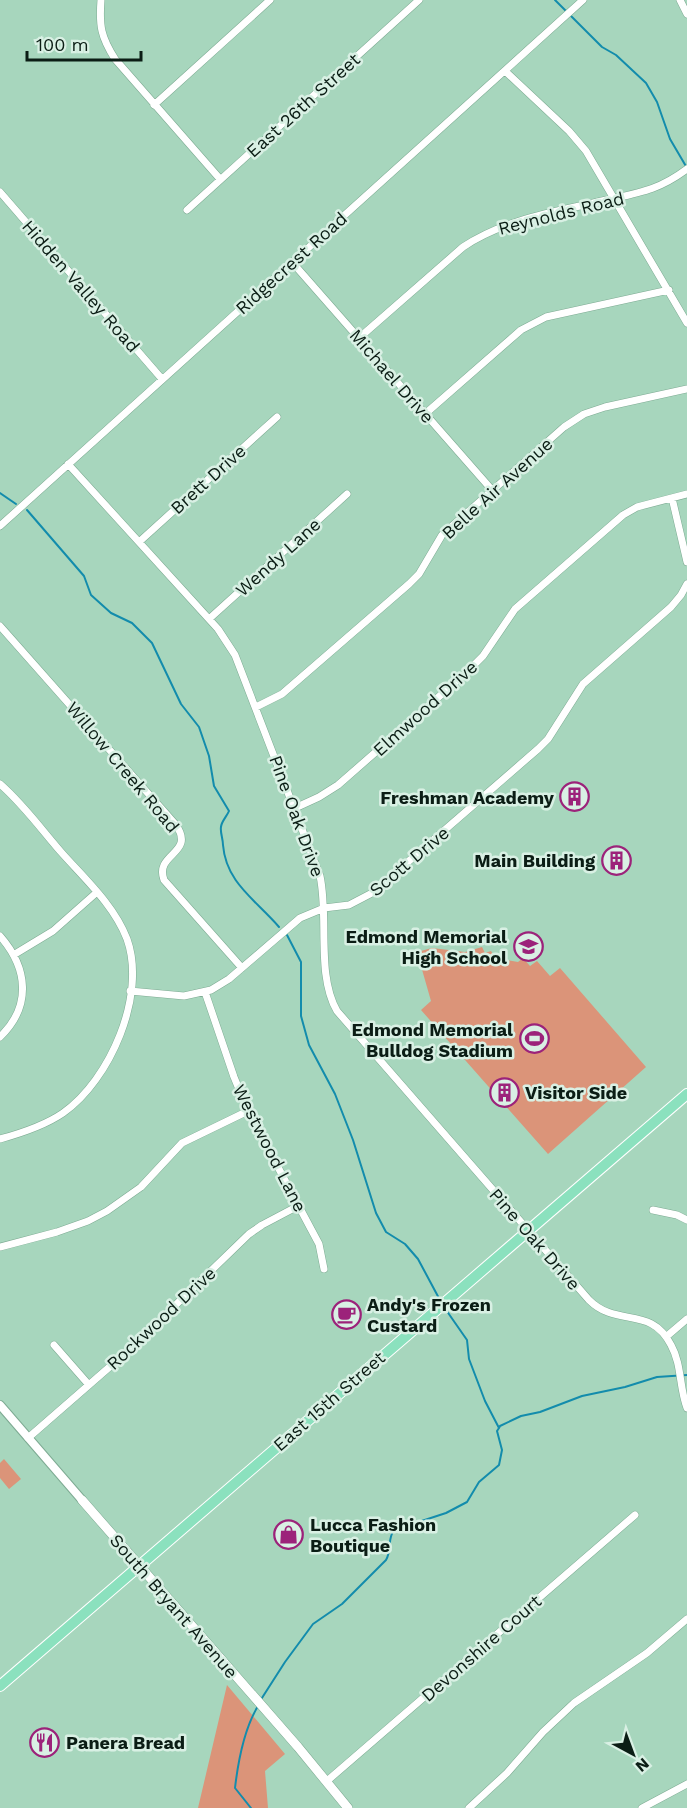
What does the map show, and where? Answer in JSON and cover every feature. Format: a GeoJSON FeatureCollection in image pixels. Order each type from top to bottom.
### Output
{"type":"FeatureCollection","features":[{"type":"Feature","properties":{"kind":"main road","name":"East 15th Street"},"geometry":{"type":"LineString","coordinates":[[0,1686],[687,1094]]}},
{"type":"Feature","properties":{"kind":"main road","name":"South Bryant Avenue"},"geometry":{"type":"LineString","coordinates":[[82,1500],[266,1710],[348,1808]]}},
{"type":"Feature","properties":{"kind":"street"},"geometry":{"type":"LineString","coordinates":[[101,0],[100,27],[105,44],[154,105],[220,179]]}},
{"type":"Feature","properties":{"kind":"street"},"geometry":{"type":"LineString","coordinates":[[154,105],[270,0]]}},
{"type":"Feature","properties":{"kind":"street","name":"East 26th Street"},"geometry":{"type":"LineString","coordinates":[[187,210],[419,0]]}},
{"type":"Feature","properties":{"kind":"street","name":"Ridgecrest Road"},"geometry":{"type":"LineString","coordinates":[[0,526],[583,0]]}},
{"type":"Feature","properties":{"kind":"street"},"geometry":{"type":"LineString","coordinates":[[680,0],[687,14]]}},
{"type":"Feature","properties":{"kind":"street"},"geometry":{"type":"LineString","coordinates":[[505,70],[577,140],[615,198],[687,323]]}},
{"type":"Feature","properties":{"kind":"street","name":"Reynolds Road"},"geometry":{"type":"LineString","coordinates":[[359,338],[463,247],[479,236],[509,224],[653,190],[687,169]]}},
{"type":"Feature","properties":{"kind":"street","name":"Hidden Valley Road"},"geometry":{"type":"LineString","coordinates":[[0,192],[162,379]]}},
{"type":"Feature","properties":{"kind":"street","name":"Michael Drive"},"geometry":{"type":"LineString","coordinates":[[292,262],[492,490]]}},
{"type":"Feature","properties":{"kind":"street"},"geometry":{"type":"LineString","coordinates":[[425,414],[522,330],[546,317],[669,290]]}},
{"type":"Feature","properties":{"kind":"street","name":"Belle Air Avenue"},"geometry":{"type":"LineString","coordinates":[[256,707],[282,694],[409,584],[419,574],[442,534],[564,427],[584,414],[687,389]]}},
{"type":"Feature","properties":{"kind":"street","name":"Brett Drive"},"geometry":{"type":"LineString","coordinates":[[139,542],[277,417]]}},
{"type":"Feature","properties":{"kind":"street","name":"Pine Oak Drive"},"geometry":{"type":"LineString","coordinates":[[68,464],[209,619],[235,655],[320,876],[327,977],[331,998],[337,1011],[588,1300],[600,1310],[619,1317],[638,1318],[660,1329],[667,1336]]}},
{"type":"Feature","properties":{"kind":"street","name":"Wendy Lane"},"geometry":{"type":"LineString","coordinates":[[209,619],[347,494]]}},
{"type":"Feature","properties":{"kind":"street","name":"Elmwood Drive"},"geometry":{"type":"LineString","coordinates":[[295,808],[320,797],[338,784],[466,673],[483,656],[515,609],[622,515],[637,507],[687,494]]}},
{"type":"Feature","properties":{"kind":"street"},"geometry":{"type":"LineString","coordinates":[[672,498],[687,562]]}},
{"type":"Feature","properties":{"kind":"street","name":"Scott Drive"},"geometry":{"type":"LineString","coordinates":[[130,991],[184,996],[205,992],[224,983],[300,918],[324,908],[349,905],[372,893],[538,749],[548,739],[583,684],[671,607],[687,584]]}},
{"type":"Feature","properties":{"kind":"street","name":"Willow Creek Road"},"geometry":{"type":"LineString","coordinates":[[0,626],[176,825],[181,833],[182,842],[164,862],[162,873],[164,880],[242,968]]}},
{"type":"Feature","properties":{"kind":"street"},"geometry":{"type":"LineString","coordinates":[[0,784],[118,920],[131,957],[130,991],[124,1022],[114,1051],[93,1085],[75,1104],[51,1120],[0,1139]]}},
{"type":"Feature","properties":{"kind":"street"},"geometry":{"type":"LineString","coordinates":[[15,954],[52,931],[96,893]]}},
{"type":"Feature","properties":{"kind":"street"},"geometry":{"type":"LineString","coordinates":[[0,936],[15,954],[22,981],[20,1005],[12,1023],[0,1037]]}},
{"type":"Feature","properties":{"kind":"street","name":"Westwood Lane"},"geometry":{"type":"LineString","coordinates":[[205,992],[248,1111],[319,1244],[324,1269]]}},
{"type":"Feature","properties":{"kind":"street"},"geometry":{"type":"LineString","coordinates":[[0,1247],[57,1232],[88,1221],[107,1211],[141,1187],[182,1143],[248,1111]]}},
{"type":"Feature","properties":{"kind":"street","name":"Rockwood Drive"},"geometry":{"type":"LineString","coordinates":[[28,1438],[129,1350],[249,1234],[298,1206]]}},
{"type":"Feature","properties":{"kind":"street"},"geometry":{"type":"LineString","coordinates":[[653,1210],[677,1215],[687,1220]]}},
{"type":"Feature","properties":{"kind":"street"},"geometry":{"type":"LineString","coordinates":[[687,1319],[667,1336],[679,1364],[683,1397],[687,1408]]}},
{"type":"Feature","properties":{"kind":"street"},"geometry":{"type":"LineString","coordinates":[[54,1345],[89,1385]]}},
{"type":"Feature","properties":{"kind":"street","name":"South Bryant Avenue"},"geometry":{"type":"LineString","coordinates":[[0,1405],[82,1500]]}},
{"type":"Feature","properties":{"kind":"street","name":"Devonshire Court"},"geometry":{"type":"LineString","coordinates":[[327,1781],[635,1515]]}},
{"type":"Feature","properties":{"kind":"street"},"geometry":{"type":"LineString","coordinates":[[470,1808],[574,1703],[647,1653],[687,1619]]}},
{"type":"Feature","properties":{"kind":"street"},"geometry":{"type":"LineString","coordinates":[[642,1808],[687,1784]]}},
{"type":"Feature","properties":{"kind":"shaded area","name":"Edmond Memorial Bulldog Stadium"},"geometry":{"type":"Polygon","coordinates":[[[482,947],[485,953],[491,951],[495,958],[518,962],[523,958],[530,966],[537,961],[550,976],[560,968],[646,1067],[548,1154],[421,1010],[431,1001],[417,952],[432,948],[465,952],[482,947]]]}},
{"type":"Feature","properties":{"kind":"shaded area"},"geometry":{"type":"Polygon","coordinates":[[[4,1459],[21,1479],[9,1489],[0,1478],[0,1463],[4,1459]]]}},
{"type":"Feature","properties":{"kind":"shaded area"},"geometry":{"type":"Polygon","coordinates":[[[227,1685],[285,1754],[265,1771],[268,1808],[198,1808],[227,1685]]]}},
{"type":"Feature","properties":{"kind":"waterway"},"geometry":{"type":"LineString","coordinates":[[555,0],[602,47],[616,55],[646,83],[657,102],[670,139],[687,168]]}},
{"type":"Feature","properties":{"kind":"waterway"},"geometry":{"type":"LineString","coordinates":[[0,493],[16,504]]}},
{"type":"Feature","properties":{"kind":"waterway"},"geometry":{"type":"LineString","coordinates":[[27,510],[84,576],[91,595],[111,613],[132,623],[152,643],[181,704],[199,727],[209,756],[214,786],[229,811],[221,829],[225,858],[230,870],[243,890],[279,927]]}},
{"type":"Feature","properties":{"kind":"waterway"},"geometry":{"type":"LineString","coordinates":[[287,935],[301,962],[301,1016],[309,1045],[335,1094],[353,1140],[376,1213],[386,1232],[405,1244],[418,1259],[441,1302]]}},
{"type":"Feature","properties":{"kind":"waterway"},"geometry":{"type":"LineString","coordinates":[[260,1701],[313,1624],[342,1604],[386,1560],[394,1530],[446,1513],[467,1502],[479,1482],[499,1465],[502,1450],[497,1431],[499,1428],[485,1401],[469,1359],[467,1340],[444,1307]]}},
{"type":"Feature","properties":{"kind":"waterway"},"geometry":{"type":"LineString","coordinates":[[499,1428],[521,1416],[540,1412],[582,1396],[625,1387],[657,1377],[687,1375]]}},
{"type":"Feature","properties":{"kind":"waterway"},"geometry":{"type":"LineString","coordinates":[[251,1808],[235,1788],[245,1735],[258,1706]]}},
{"type":"Feature","properties":{"kind":"place","name":"Freshman Academy"},"geometry":{"type":"Point","coordinates":[575,797]}},
{"type":"Feature","properties":{"kind":"place","name":"Main Building"},"geometry":{"type":"Point","coordinates":[616,860]}},
{"type":"Feature","properties":{"kind":"place","name":"Edmond Memorial High School"},"geometry":{"type":"Point","coordinates":[528,946]}},
{"type":"Feature","properties":{"kind":"place","name":"Edmond Memorial Bulldog Stadium"},"geometry":{"type":"Point","coordinates":[534,1039]}},
{"type":"Feature","properties":{"kind":"place","name":"Visitor Side"},"geometry":{"type":"Point","coordinates":[504,1092]}},
{"type":"Feature","properties":{"kind":"place","name":"Andy's Frozen Custard"},"geometry":{"type":"Point","coordinates":[346,1314]}},
{"type":"Feature","properties":{"kind":"place","name":"Lucca Fashion Boutique"},"geometry":{"type":"Point","coordinates":[289,1534]}},
{"type":"Feature","properties":{"kind":"place","name":"Panera Bread"},"geometry":{"type":"Point","coordinates":[45,1742]}}]}
